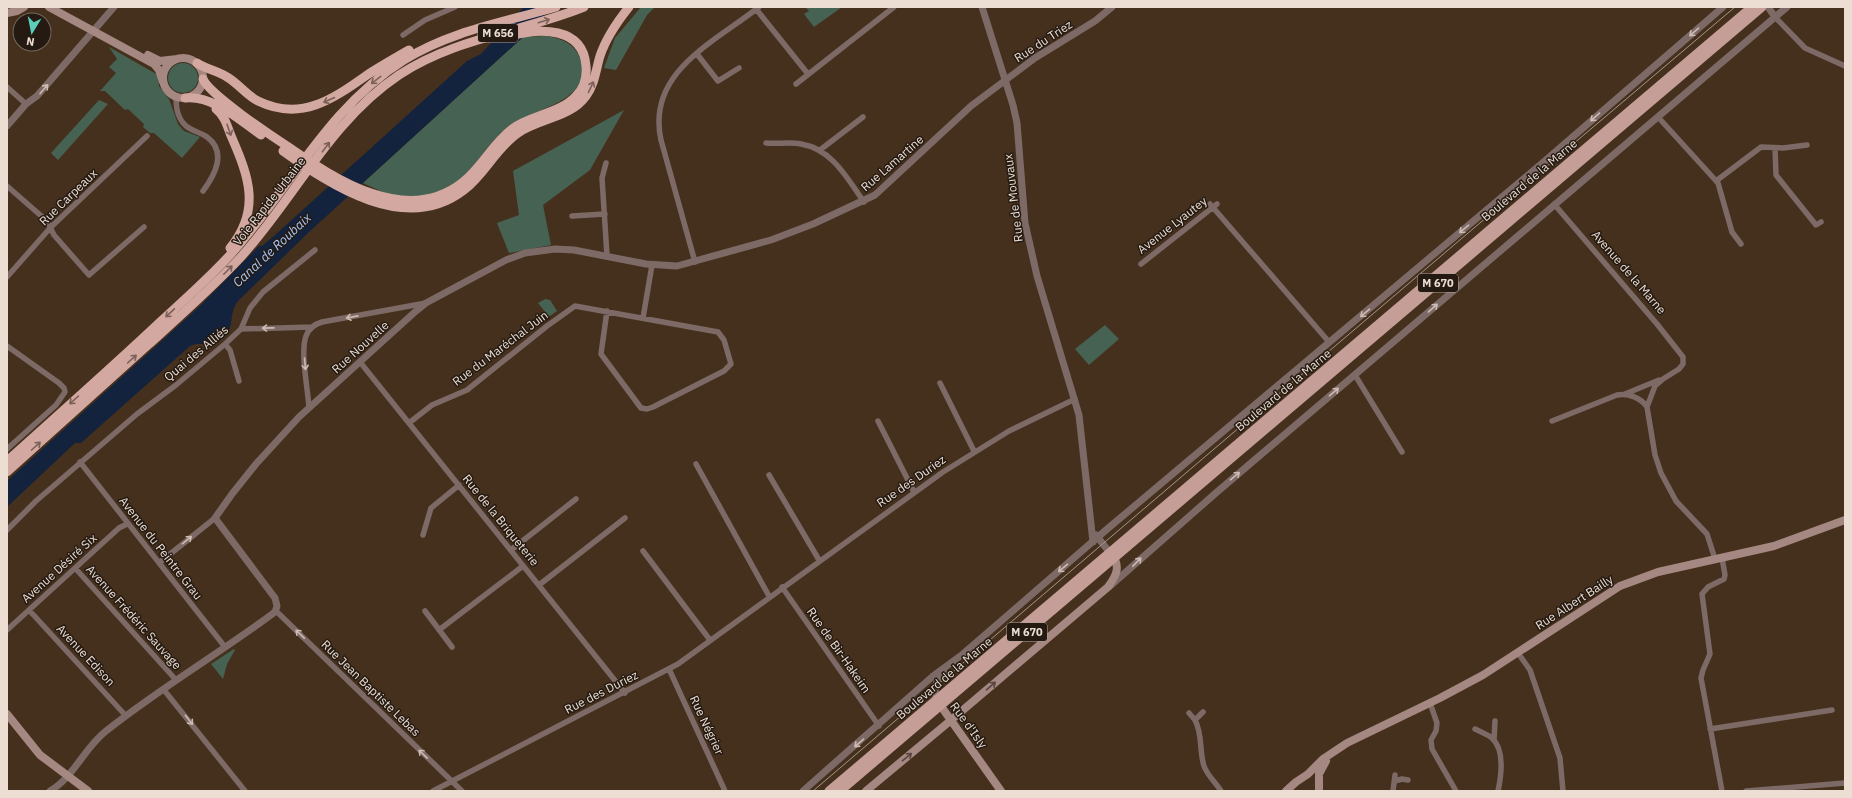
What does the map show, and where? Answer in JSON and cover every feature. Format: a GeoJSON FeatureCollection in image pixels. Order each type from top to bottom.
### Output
{"type":"FeatureCollection","features":[{"type":"Feature","properties":{"kind":"highway","name":"Voie Rapide Urbaine"},"geometry":{"type":"LineString","coordinates":[[7,472],[226,272],[262,232],[341,128],[363,103],[399,75],[439,52],[557,12],[584,7]]}},
{"type":"Feature","properties":{"kind":"highway"},"geometry":{"type":"LineString","coordinates":[[203,78],[210,88],[325,179],[393,207],[410,208],[430,206],[447,201],[470,185],[505,144],[518,133],[565,113],[578,105],[590,90],[600,55],[609,36],[629,7]]}},
{"type":"Feature","properties":{"kind":"highway","name":"Voie Rapide Urbaine"},"geometry":{"type":"LineString","coordinates":[[7,461],[220,266],[245,238],[326,131],[352,101],[371,84],[405,59],[460,31],[546,10],[557,12]]}},
{"type":"Feature","properties":{"kind":"highway"},"geometry":{"type":"LineString","coordinates":[[197,63],[228,77],[248,95],[259,102],[281,108],[297,109],[316,106],[333,99],[410,50],[460,31]]}},
{"type":"Feature","properties":{"kind":"highway"},"geometry":{"type":"LineString","coordinates":[[376,199],[414,201],[430,199],[444,194],[465,181],[511,129],[526,120],[561,106],[573,99],[581,90],[586,77],[586,63],[580,49],[572,39],[559,33],[546,31],[514,35],[454,52],[430,60],[399,75]]}},
{"type":"Feature","properties":{"kind":"highway"},"geometry":{"type":"LineString","coordinates":[[180,97],[192,97],[206,101],[237,118],[283,147]]}},
{"type":"Feature","properties":{"kind":"highway"},"geometry":{"type":"LineString","coordinates":[[187,297],[206,273],[234,243],[242,228],[249,203],[249,188],[246,171],[226,120],[218,110],[206,101]]}},
{"type":"Feature","properties":{"kind":"main road"},"geometry":{"type":"LineString","coordinates":[[7,13],[14,12],[24,7]]}},
{"type":"Feature","properties":{"kind":"main road"},"geometry":{"type":"LineString","coordinates":[[49,7],[95,29],[157,60],[165,61],[188,58],[197,63],[201,69],[203,78],[199,90],[194,95],[180,97],[168,91],[159,70],[154,64],[95,29],[60,7]]}},
{"type":"Feature","properties":{"kind":"main road","name":"Boulevard de la Marne"},"geometry":{"type":"LineString","coordinates":[[829,791],[938,703],[1752,7]]}},
{"type":"Feature","properties":{"kind":"main road","name":"Boulevard de la Marne"},"geometry":{"type":"LineString","coordinates":[[1112,555],[1762,7]]}},
{"type":"Feature","properties":{"kind":"main road"},"geometry":{"type":"LineString","coordinates":[[163,82],[166,66],[178,59]]}},
{"type":"Feature","properties":{"kind":"main road","name":"Rue Albert Bailly"},"geometry":{"type":"LineString","coordinates":[[1337,751],[1364,734],[1430,703],[1470,682],[1518,653],[1620,586],[1658,572],[1774,546],[1845,520]]}},
{"type":"Feature","properties":{"kind":"main road"},"geometry":{"type":"LineString","coordinates":[[1108,587],[1117,571],[1117,565],[1112,555]]}},
{"type":"Feature","properties":{"kind":"main road","name":"Boulevard de la Marne"},"geometry":{"type":"LineString","coordinates":[[866,791],[1108,587]]}},
{"type":"Feature","properties":{"kind":"main road","name":"Boulevard de la Marne"},"geometry":{"type":"LineString","coordinates":[[928,716],[946,713],[961,708],[981,695]]}},
{"type":"Feature","properties":{"kind":"main road","name":"Boulevard de la Marne"},"geometry":{"type":"LineString","coordinates":[[840,791],[928,716],[938,703]]}},
{"type":"Feature","properties":{"kind":"main road","name":"Rue d'Isly"},"geometry":{"type":"LineString","coordinates":[[938,703],[952,720],[1001,791]]}},
{"type":"Feature","properties":{"kind":"main road"},"geometry":{"type":"LineString","coordinates":[[7,714],[40,754],[88,791]]}},
{"type":"Feature","properties":{"kind":"main road"},"geometry":{"type":"LineString","coordinates":[[1286,791],[1308,774],[1320,761],[1337,751]]}},
{"type":"Feature","properties":{"kind":"main road"},"geometry":{"type":"LineString","coordinates":[[1319,790],[1320,770],[1324,762],[1337,751]]}},
{"type":"Feature","properties":{"kind":"main road"},"geometry":{"type":"LineString","coordinates":[[1300,780],[1310,780],[1319,790]]}},
{"type":"Feature","properties":{"kind":"street"},"geometry":{"type":"LineString","coordinates":[[7,126],[26,104],[37,96],[114,7]]}},
{"type":"Feature","properties":{"kind":"street"},"geometry":{"type":"LineString","coordinates":[[403,35],[426,20],[455,7]]}},
{"type":"Feature","properties":{"kind":"street"},"geometry":{"type":"LineString","coordinates":[[796,84],[894,7]]}},
{"type":"Feature","properties":{"kind":"street","name":"Rue de Mouvaux"},"geometry":{"type":"LineString","coordinates":[[982,7],[1006,80],[1017,123],[1025,223],[1047,314],[1079,416],[1095,540]]}},
{"type":"Feature","properties":{"kind":"street","name":"Rue du Triez"},"geometry":{"type":"LineString","coordinates":[[1006,80],[1034,58],[1094,21],[1112,7]]}},
{"type":"Feature","properties":{"kind":"street","name":"Boulevard de la Marne"},"geometry":{"type":"LineString","coordinates":[[803,791],[879,726],[933,676],[963,654],[1095,540],[1546,160],[1723,7]]}},
{"type":"Feature","properties":{"kind":"street"},"geometry":{"type":"LineString","coordinates":[[1768,7],[1775,17],[1805,48],[1845,66]]}},
{"type":"Feature","properties":{"kind":"street","name":"Boulevard de la Marne"},"geometry":{"type":"LineString","coordinates":[[1108,587],[1148,551],[1554,204],[1787,7]]}},
{"type":"Feature","properties":{"kind":"street"},"geometry":{"type":"LineString","coordinates":[[695,262],[661,140],[658,120],[661,103],[669,83],[679,69],[758,8],[808,74]]}},
{"type":"Feature","properties":{"kind":"street"},"geometry":{"type":"LineString","coordinates":[[697,54],[718,81],[739,68]]}},
{"type":"Feature","properties":{"kind":"street","name":"Rue Lamartine"},"geometry":{"type":"LineString","coordinates":[[608,256],[652,265],[677,266],[695,262],[795,231],[864,202],[888,184],[963,113],[1006,80]]}},
{"type":"Feature","properties":{"kind":"street"},"geometry":{"type":"LineString","coordinates":[[7,87],[26,104]]}},
{"type":"Feature","properties":{"kind":"street"},"geometry":{"type":"LineString","coordinates":[[180,97],[176,110],[182,122],[190,129],[212,141],[218,152],[218,159],[214,174],[203,191]]}},
{"type":"Feature","properties":{"kind":"street"},"geometry":{"type":"LineString","coordinates":[[820,150],[863,117]]}},
{"type":"Feature","properties":{"kind":"street"},"geometry":{"type":"LineString","coordinates":[[1658,117],[1716,181],[1732,232],[1741,244]]}},
{"type":"Feature","properties":{"kind":"street","name":"Rue Carpeaux"},"geometry":{"type":"LineString","coordinates":[[7,277],[51,227],[147,136]]}},
{"type":"Feature","properties":{"kind":"street"},"geometry":{"type":"LineString","coordinates":[[766,143],[797,143],[820,150],[837,164],[864,202]]}},
{"type":"Feature","properties":{"kind":"street"},"geometry":{"type":"LineString","coordinates":[[1716,181],[1761,147],[1775,148],[1807,145]]}},
{"type":"Feature","properties":{"kind":"street"},"geometry":{"type":"LineString","coordinates":[[1775,148],[1776,175],[1816,225],[1821,222]]}},
{"type":"Feature","properties":{"kind":"street"},"geometry":{"type":"LineString","coordinates":[[606,163],[602,178],[608,256]]}},
{"type":"Feature","properties":{"kind":"street"},"geometry":{"type":"LineString","coordinates":[[7,186],[46,221],[51,227],[54,236],[89,275],[144,227]]}},
{"type":"Feature","properties":{"kind":"street","name":"Avenue de la Marne"},"geometry":{"type":"LineString","coordinates":[[1554,204],[1657,324],[1683,357],[1684,362],[1682,367],[1663,379]]}},
{"type":"Feature","properties":{"kind":"street","name":"Avenue Lyautey"},"geometry":{"type":"LineString","coordinates":[[1141,264],[1213,205],[1329,342]]}},
{"type":"Feature","properties":{"kind":"street"},"geometry":{"type":"LineString","coordinates":[[572,216],[605,214]]}},
{"type":"Feature","properties":{"kind":"street","name":"Rue Nouvelle"},"geometry":{"type":"LineString","coordinates":[[215,518],[256,464],[309,408],[426,303],[506,260],[525,253],[568,249],[608,256]]}},
{"type":"Feature","properties":{"kind":"street","name":"Quai des Alliés"},"geometry":{"type":"LineString","coordinates":[[7,530],[36,501],[96,448],[142,409],[176,385],[226,344],[241,329],[246,315],[256,299],[315,250]]}},
{"type":"Feature","properties":{"kind":"street"},"geometry":{"type":"LineString","coordinates":[[643,318],[652,265]]}},
{"type":"Feature","properties":{"kind":"street"},"geometry":{"type":"LineString","coordinates":[[241,329],[312,327],[322,322],[426,303]]}},
{"type":"Feature","properties":{"kind":"street","name":"Rue du Maréchal Juin"},"geometry":{"type":"LineString","coordinates":[[409,423],[432,405],[467,390],[573,307],[579,306],[607,311],[718,332],[722,336],[731,359],[730,367],[650,408],[641,408],[601,354],[607,311]]}},
{"type":"Feature","properties":{"kind":"street"},"geometry":{"type":"LineString","coordinates":[[309,408],[304,348],[306,336],[312,327]]}},
{"type":"Feature","properties":{"kind":"street"},"geometry":{"type":"LineString","coordinates":[[226,344],[230,350],[239,381]]}},
{"type":"Feature","properties":{"kind":"street"},"geometry":{"type":"LineString","coordinates":[[7,346],[64,388],[65,392],[62,398],[7,449]]}},
{"type":"Feature","properties":{"kind":"street","name":"Rue de la Briqueterie"},"geometry":{"type":"LineString","coordinates":[[360,362],[625,692]]}},
{"type":"Feature","properties":{"kind":"street"},"geometry":{"type":"LineString","coordinates":[[1355,375],[1402,452]]}},
{"type":"Feature","properties":{"kind":"street"},"geometry":{"type":"LineString","coordinates":[[1552,421],[1613,396],[1625,394],[1663,379]]}},
{"type":"Feature","properties":{"kind":"street"},"geometry":{"type":"LineString","coordinates":[[1663,379],[1653,389],[1647,407],[1655,455],[1661,473],[1676,501],[1707,534],[1725,575],[1724,579],[1708,586],[1702,594],[1710,654],[1701,678],[1722,791]]}},
{"type":"Feature","properties":{"kind":"street"},"geometry":{"type":"LineString","coordinates":[[940,383],[974,452]]}},
{"type":"Feature","properties":{"kind":"street"},"geometry":{"type":"LineString","coordinates":[[1625,394],[1638,399],[1647,407]]}},
{"type":"Feature","properties":{"kind":"street","name":"Rue des Duriez"},"geometry":{"type":"LineString","coordinates":[[433,791],[669,669],[914,492],[974,452],[1009,431],[1075,400]]}},
{"type":"Feature","properties":{"kind":"street"},"geometry":{"type":"LineString","coordinates":[[878,421],[914,492]]}},
{"type":"Feature","properties":{"kind":"street","name":"Avenue du Peintre Grau"},"geometry":{"type":"LineString","coordinates":[[80,462],[127,524],[226,648]]}},
{"type":"Feature","properties":{"kind":"street"},"geometry":{"type":"LineString","coordinates":[[696,464],[769,596]]}},
{"type":"Feature","properties":{"kind":"street"},"geometry":{"type":"LineString","coordinates":[[769,475],[819,560]]}},
{"type":"Feature","properties":{"kind":"street"},"geometry":{"type":"LineString","coordinates":[[423,535],[431,508],[459,486]]}},
{"type":"Feature","properties":{"kind":"street"},"geometry":{"type":"LineString","coordinates":[[511,550],[576,499]]}},
{"type":"Feature","properties":{"kind":"street"},"geometry":{"type":"LineString","coordinates":[[50,791],[68,776],[95,741],[126,716],[176,680],[226,648],[276,611],[277,604],[275,598],[215,518],[159,563]]}},
{"type":"Feature","properties":{"kind":"street"},"geometry":{"type":"LineString","coordinates":[[539,585],[625,518]]}},
{"type":"Feature","properties":{"kind":"street","name":"Avenue Désiré Six"},"geometry":{"type":"LineString","coordinates":[[7,630],[119,528],[127,524]]}},
{"type":"Feature","properties":{"kind":"street"},"geometry":{"type":"LineString","coordinates":[[1095,540],[1112,555]]}},
{"type":"Feature","properties":{"kind":"street"},"geometry":{"type":"LineString","coordinates":[[643,551],[710,640]]}},
{"type":"Feature","properties":{"kind":"street"},"geometry":{"type":"LineString","coordinates":[[439,630],[524,566]]}},
{"type":"Feature","properties":{"kind":"street","name":"Avenue Frédéric Sauvage"},"geometry":{"type":"LineString","coordinates":[[75,568],[176,680]]}},
{"type":"Feature","properties":{"kind":"street","name":"Rue de Bir-Hakeim"},"geometry":{"type":"LineString","coordinates":[[782,587],[879,726]]}},
{"type":"Feature","properties":{"kind":"street","name":"Avenue Edison"},"geometry":{"type":"LineString","coordinates":[[29,610],[126,716]]}},
{"type":"Feature","properties":{"kind":"street","name":"Rue Jean Baptiste Lebas"},"geometry":{"type":"LineString","coordinates":[[276,611],[462,791]]}},
{"type":"Feature","properties":{"kind":"street"},"geometry":{"type":"LineString","coordinates":[[425,611],[452,647]]}},
{"type":"Feature","properties":{"kind":"street"},"geometry":{"type":"LineString","coordinates":[[1518,653],[1530,670],[1560,758],[1563,791]]}},
{"type":"Feature","properties":{"kind":"street","name":"Rue d'Isly"},"geometry":{"type":"LineString","coordinates":[[938,703],[935,692],[938,679],[963,654]]}},
{"type":"Feature","properties":{"kind":"street","name":"Rue Négrier"},"geometry":{"type":"LineString","coordinates":[[669,669],[725,791]]}},
{"type":"Feature","properties":{"kind":"street"},"geometry":{"type":"LineString","coordinates":[[164,690],[245,791]]}},
{"type":"Feature","properties":{"kind":"street"},"geometry":{"type":"LineString","coordinates":[[1430,703],[1437,723],[1436,731],[1431,740],[1432,749],[1456,791]]}},
{"type":"Feature","properties":{"kind":"street"},"geometry":{"type":"LineString","coordinates":[[1710,729],[1832,710]]}},
{"type":"Feature","properties":{"kind":"street"},"geometry":{"type":"LineString","coordinates":[[1195,720],[1203,712]]}},
{"type":"Feature","properties":{"kind":"street"},"geometry":{"type":"LineString","coordinates":[[1188,713],[1195,720],[1200,735],[1203,764],[1206,771],[1222,791]]}},
{"type":"Feature","properties":{"kind":"street"},"geometry":{"type":"LineString","coordinates":[[1496,721],[1494,740],[1500,755],[1501,765],[1498,791]]}},
{"type":"Feature","properties":{"kind":"street"},"geometry":{"type":"LineString","coordinates":[[1475,729],[1494,740]]}},
{"type":"Feature","properties":{"kind":"street"},"geometry":{"type":"LineString","coordinates":[[1393,791],[1395,778],[1408,780]]}},
{"type":"Feature","properties":{"kind":"street"},"geometry":{"type":"LineString","coordinates":[[1746,791],[1845,783]]}},
{"type":"Feature","properties":{"kind":"green space"},"geometry":{"type":"Polygon","coordinates":[[[641,7],[655,7],[647,15],[616,70],[604,68],[615,38],[641,7]]]}},
{"type":"Feature","properties":{"kind":"green space"},"geometry":{"type":"Polygon","coordinates":[[[805,7],[842,7],[814,27],[804,14],[809,11],[805,7]]]}},
{"type":"Feature","properties":{"kind":"green space"},"geometry":{"type":"Polygon","coordinates":[[[544,36],[564,41],[573,47],[579,56],[582,71],[579,83],[572,93],[547,108],[509,126],[494,140],[464,176],[444,189],[421,196],[409,197],[385,193],[363,183],[523,37],[544,36]]]}},
{"type":"Feature","properties":{"kind":"green space"},"geometry":{"type":"Polygon","coordinates":[[[109,47],[158,75],[159,86],[169,99],[178,124],[184,131],[200,137],[182,158],[154,133],[150,133],[143,127],[144,124],[128,109],[125,110],[105,91],[100,91],[116,73],[109,67],[117,59],[109,47]]]}},
{"type":"Feature","properties":{"kind":"green space"},"geometry":{"type":"Polygon","coordinates":[[[183,63],[194,67],[198,78],[194,89],[183,93],[172,89],[168,78],[172,67],[183,63]]]}},
{"type":"Feature","properties":{"kind":"green space"},"geometry":{"type":"Polygon","coordinates":[[[99,100],[108,104],[58,160],[51,153],[99,100]]]}},
{"type":"Feature","properties":{"kind":"green space"},"geometry":{"type":"Polygon","coordinates":[[[624,110],[590,170],[543,205],[551,245],[509,253],[497,223],[519,215],[513,171],[624,110]]]}},
{"type":"Feature","properties":{"kind":"green space"},"geometry":{"type":"Polygon","coordinates":[[[545,299],[550,300],[557,311],[547,318],[547,314],[538,303],[545,299]]]}},
{"type":"Feature","properties":{"kind":"green space"},"geometry":{"type":"Polygon","coordinates":[[[1105,325],[1119,339],[1089,365],[1075,349],[1105,325]]]}},
{"type":"Feature","properties":{"kind":"green space"},"geometry":{"type":"Polygon","coordinates":[[[234,649],[235,650],[227,664],[223,679],[211,664],[234,649]]]}},
{"type":"Feature","properties":{"kind":"water","name":"Canal de Roubaix"},"geometry":{"type":"Polygon","coordinates":[[[524,7],[553,7],[523,37],[309,232],[239,300],[233,312],[230,329],[222,339],[211,344],[196,344],[190,346],[81,443],[75,443],[7,507],[7,481],[199,307],[259,246],[262,246],[274,236],[467,61],[481,54],[524,7]]]}},
{"type":"Feature","properties":{"kind":"tram line"},"geometry":{"type":"LineString","coordinates":[[813,791],[1735,7]]}}]}
